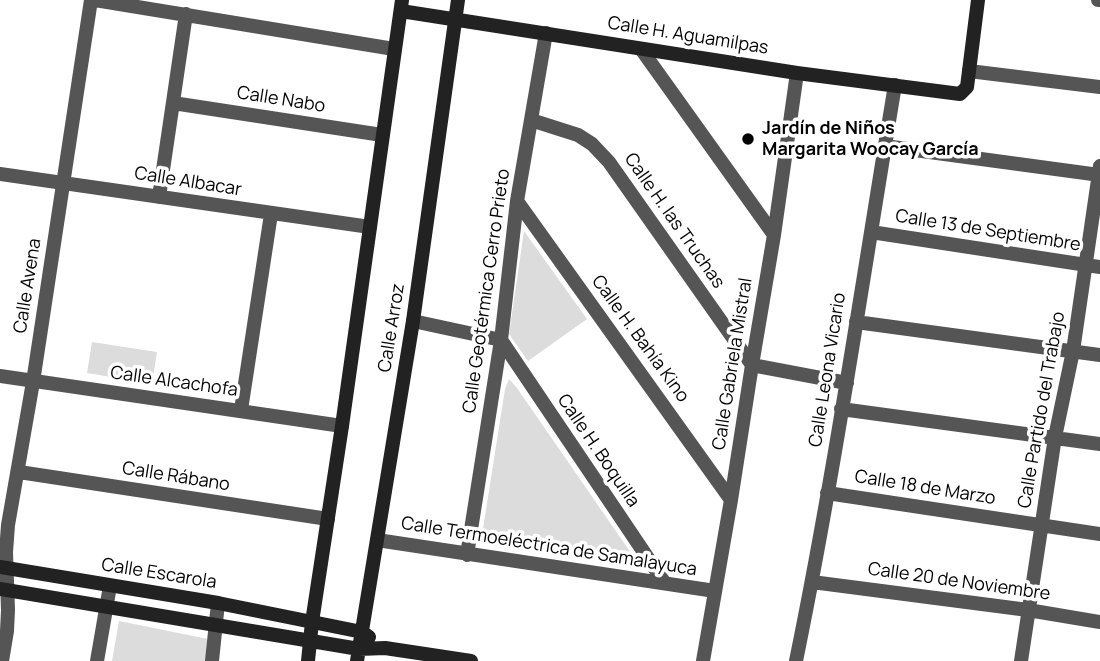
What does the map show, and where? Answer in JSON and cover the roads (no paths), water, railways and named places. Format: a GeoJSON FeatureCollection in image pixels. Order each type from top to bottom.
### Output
{"type":"FeatureCollection","features":[{"type":"Feature","properties":{"kind":"street"},"geometry":{"type":"LineString","coordinates":[[93,0],[394,49]]}},
{"type":"Feature","properties":{"kind":"street","name":"Calle Avena"},"geometry":{"type":"LineString","coordinates":[[2,661],[7,631],[4,567],[8,526],[19,472],[93,0]]}},
{"type":"Feature","properties":{"kind":"street","name":"Calle Arroz"},"geometry":{"type":"LineString","coordinates":[[358,655],[413,321],[458,0]]}},
{"type":"Feature","properties":{"kind":"street"},"geometry":{"type":"LineString","coordinates":[[978,0],[969,71],[1100,87]]}},
{"type":"Feature","properties":{"kind":"street","name":"Calle Arroz"},"geometry":{"type":"LineString","coordinates":[[308,661],[401,6]]}},
{"type":"Feature","properties":{"kind":"street","name":"Calle H. Aguamilpas"},"geometry":{"type":"LineString","coordinates":[[401,6],[456,19],[641,49],[953,94],[960,94],[967,87],[969,71]]}},
{"type":"Feature","properties":{"kind":"street"},"geometry":{"type":"LineString","coordinates":[[159,197],[186,14]]}},
{"type":"Feature","properties":{"kind":"street","name":"Calle Geotérmica Cerro Prieto"},"geometry":{"type":"LineString","coordinates":[[467,555],[501,340],[517,201],[546,33]]}},
{"type":"Feature","properties":{"kind":"street"},"geometry":{"type":"LineString","coordinates":[[641,49],[774,235]]}},
{"type":"Feature","properties":{"kind":"street","name":"Calle Gabriela Mistral"},"geometry":{"type":"LineString","coordinates":[[703,661],[774,235],[797,73]]}},
{"type":"Feature","properties":{"kind":"street","name":"Calle Leona Vicario"},"geometry":{"type":"LineString","coordinates":[[796,661],[847,383],[895,85]]}},
{"type":"Feature","properties":{"kind":"street","name":"Calle Nabo"},"geometry":{"type":"LineString","coordinates":[[173,103],[382,135]]}},
{"type":"Feature","properties":{"kind":"street","name":"Calle H. las Truchas"},"geometry":{"type":"LineString","coordinates":[[531,120],[578,135],[592,144],[609,162],[752,365]]}},
{"type":"Feature","properties":{"kind":"street"},"geometry":{"type":"LineString","coordinates":[[885,146],[1100,172]]}},
{"type":"Feature","properties":{"kind":"street","name":"Calle Partido del Trabajo"},"geometry":{"type":"LineString","coordinates":[[1021,661],[1055,438],[1093,266],[1100,172]]}},
{"type":"Feature","properties":{"kind":"street","name":"Calle Albacar"},"geometry":{"type":"LineString","coordinates":[[0,174],[370,227]]}},
{"type":"Feature","properties":{"kind":"street","name":"Calle H. Bahía Kino"},"geometry":{"type":"LineString","coordinates":[[517,201],[731,500]]}},
{"type":"Feature","properties":{"kind":"street"},"geometry":{"type":"LineString","coordinates":[[241,410],[271,214]]}},
{"type":"Feature","properties":{"kind":"street","name":"Calle 13 de Septiembre"},"geometry":{"type":"LineString","coordinates":[[871,232],[1093,266]]}},
{"type":"Feature","properties":{"kind":"street"},"geometry":{"type":"LineString","coordinates":[[413,321],[501,340]]}},
{"type":"Feature","properties":{"kind":"street"},"geometry":{"type":"LineString","coordinates":[[856,322],[1100,355]]}},
{"type":"Feature","properties":{"kind":"street","name":"Calle H. Boquilla"},"geometry":{"type":"LineString","coordinates":[[501,340],[664,582]]}},
{"type":"Feature","properties":{"kind":"street"},"geometry":{"type":"LineString","coordinates":[[752,365],[847,383]]}},
{"type":"Feature","properties":{"kind":"street","name":"Calle Alcachofa"},"geometry":{"type":"LineString","coordinates":[[0,376],[342,426]]}},
{"type":"Feature","properties":{"kind":"street"},"geometry":{"type":"LineString","coordinates":[[841,409],[1100,444]]}},
{"type":"Feature","properties":{"kind":"street","name":"Calle Rábano"},"geometry":{"type":"LineString","coordinates":[[19,472],[328,519]]}},
{"type":"Feature","properties":{"kind":"street","name":"Calle 18 de Marzo"},"geometry":{"type":"LineString","coordinates":[[827,493],[1100,534]]}},
{"type":"Feature","properties":{"kind":"street","name":"Calle Termoeléctrica de Samalayuca"},"geometry":{"type":"LineString","coordinates":[[377,540],[664,582],[715,592]]}},
{"type":"Feature","properties":{"kind":"street","name":"Calle Escarola"},"geometry":{"type":"LineString","coordinates":[[4,567],[218,603],[362,632]]}},
{"type":"Feature","properties":{"kind":"street","name":"Calle 20 de Noviembre"},"geometry":{"type":"LineString","coordinates":[[812,582],[1100,622]]}},
{"type":"Feature","properties":{"kind":"street"},"geometry":{"type":"LineString","coordinates":[[97,661],[110,586]]}},
{"type":"Feature","properties":{"kind":"street"},"geometry":{"type":"LineString","coordinates":[[4,589],[310,640],[358,655],[385,648]]}},
{"type":"Feature","properties":{"kind":"street"},"geometry":{"type":"LineString","coordinates":[[212,661],[218,603]]}},
{"type":"Feature","properties":{"kind":"street"},"geometry":{"type":"LineString","coordinates":[[362,632],[385,648],[434,658],[471,661]]}},
{"type":"Feature","properties":{"kind":"place","name":"Jardín de Niños Margarita Woocay García"},"geometry":{"type":"Point","coordinates":[748,139]}}]}
